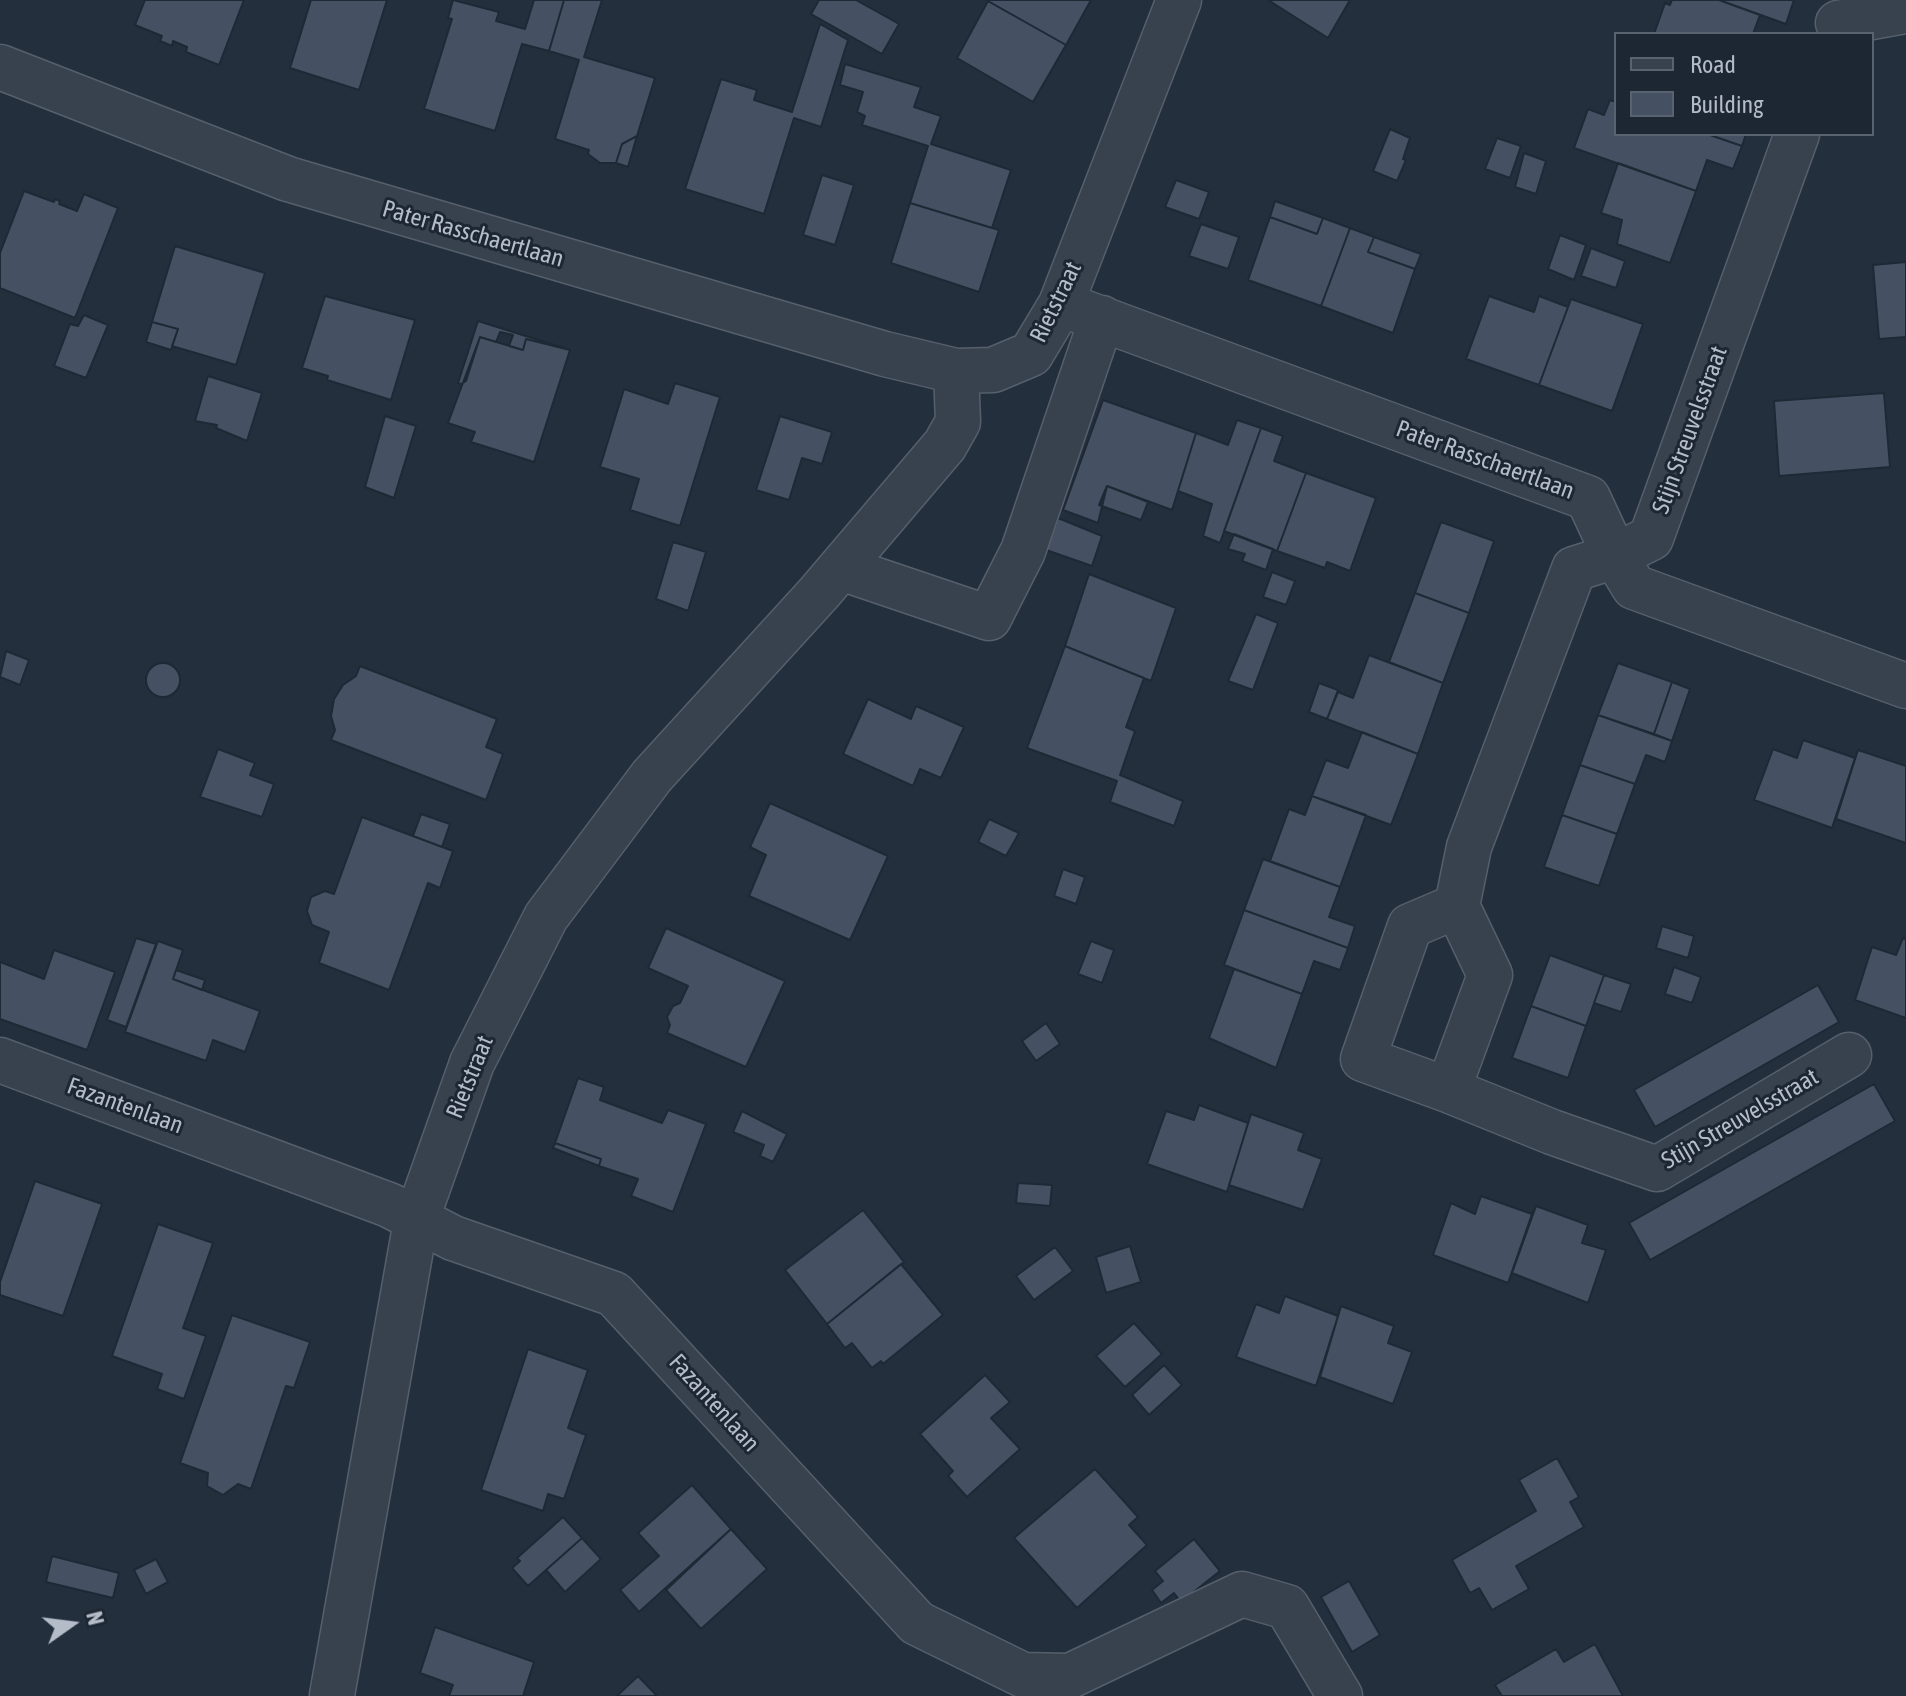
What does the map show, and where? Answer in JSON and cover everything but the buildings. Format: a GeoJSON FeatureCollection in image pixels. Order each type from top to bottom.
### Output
{"type":"FeatureCollection","features":[{"type":"Feature","properties":{"kind":"street","name":"Rietstraat"},"geometry":{"type":"LineString","coordinates":[[332,1695],[416,1221],[472,1063],[546,917],[652,776],[841,568],[945,445],[958,422],[956,371],[993,370],[1031,354],[1061,304],[1179,0]]}},
{"type":"Feature","properties":{"kind":"street"},"geometry":{"type":"LineString","coordinates":[[1839,19],[1906,11]]}},
{"type":"Feature","properties":{"kind":"street","name":"Pater Rasschaertlaan"},"geometry":{"type":"LineString","coordinates":[[0,67],[288,179],[870,350],[956,371]]}},
{"type":"Feature","properties":{"kind":"street","name":"Stijn Streuvelsstraat"},"geometry":{"type":"LineString","coordinates":[[1796,136],[1651,538],[1615,556],[1574,569],[1469,847],[1457,906],[1410,926],[1363,1059],[1657,1169],[1849,1055]]}},
{"type":"Feature","properties":{"kind":"street","name":"Pater Rasschaertlaan"},"geometry":{"type":"LineString","coordinates":[[1061,304],[1588,498],[1615,556],[1634,587],[1906,686]]}},
{"type":"Feature","properties":{"kind":"street","name":"Rietstraat"},"geometry":{"type":"LineString","coordinates":[[841,568],[989,618],[1023,551],[1102,318]]}},
{"type":"Feature","properties":{"kind":"street"},"geometry":{"type":"LineString","coordinates":[[1448,1090],[1490,975],[1457,906]]}},
{"type":"Feature","properties":{"kind":"street","name":"Fazantenlaan"},"geometry":{"type":"LineString","coordinates":[[0,1060],[389,1205],[453,1238],[614,1294],[917,1623],[1023,1675],[1070,1676],[1242,1594],[1287,1607],[1340,1696]]}}]}
